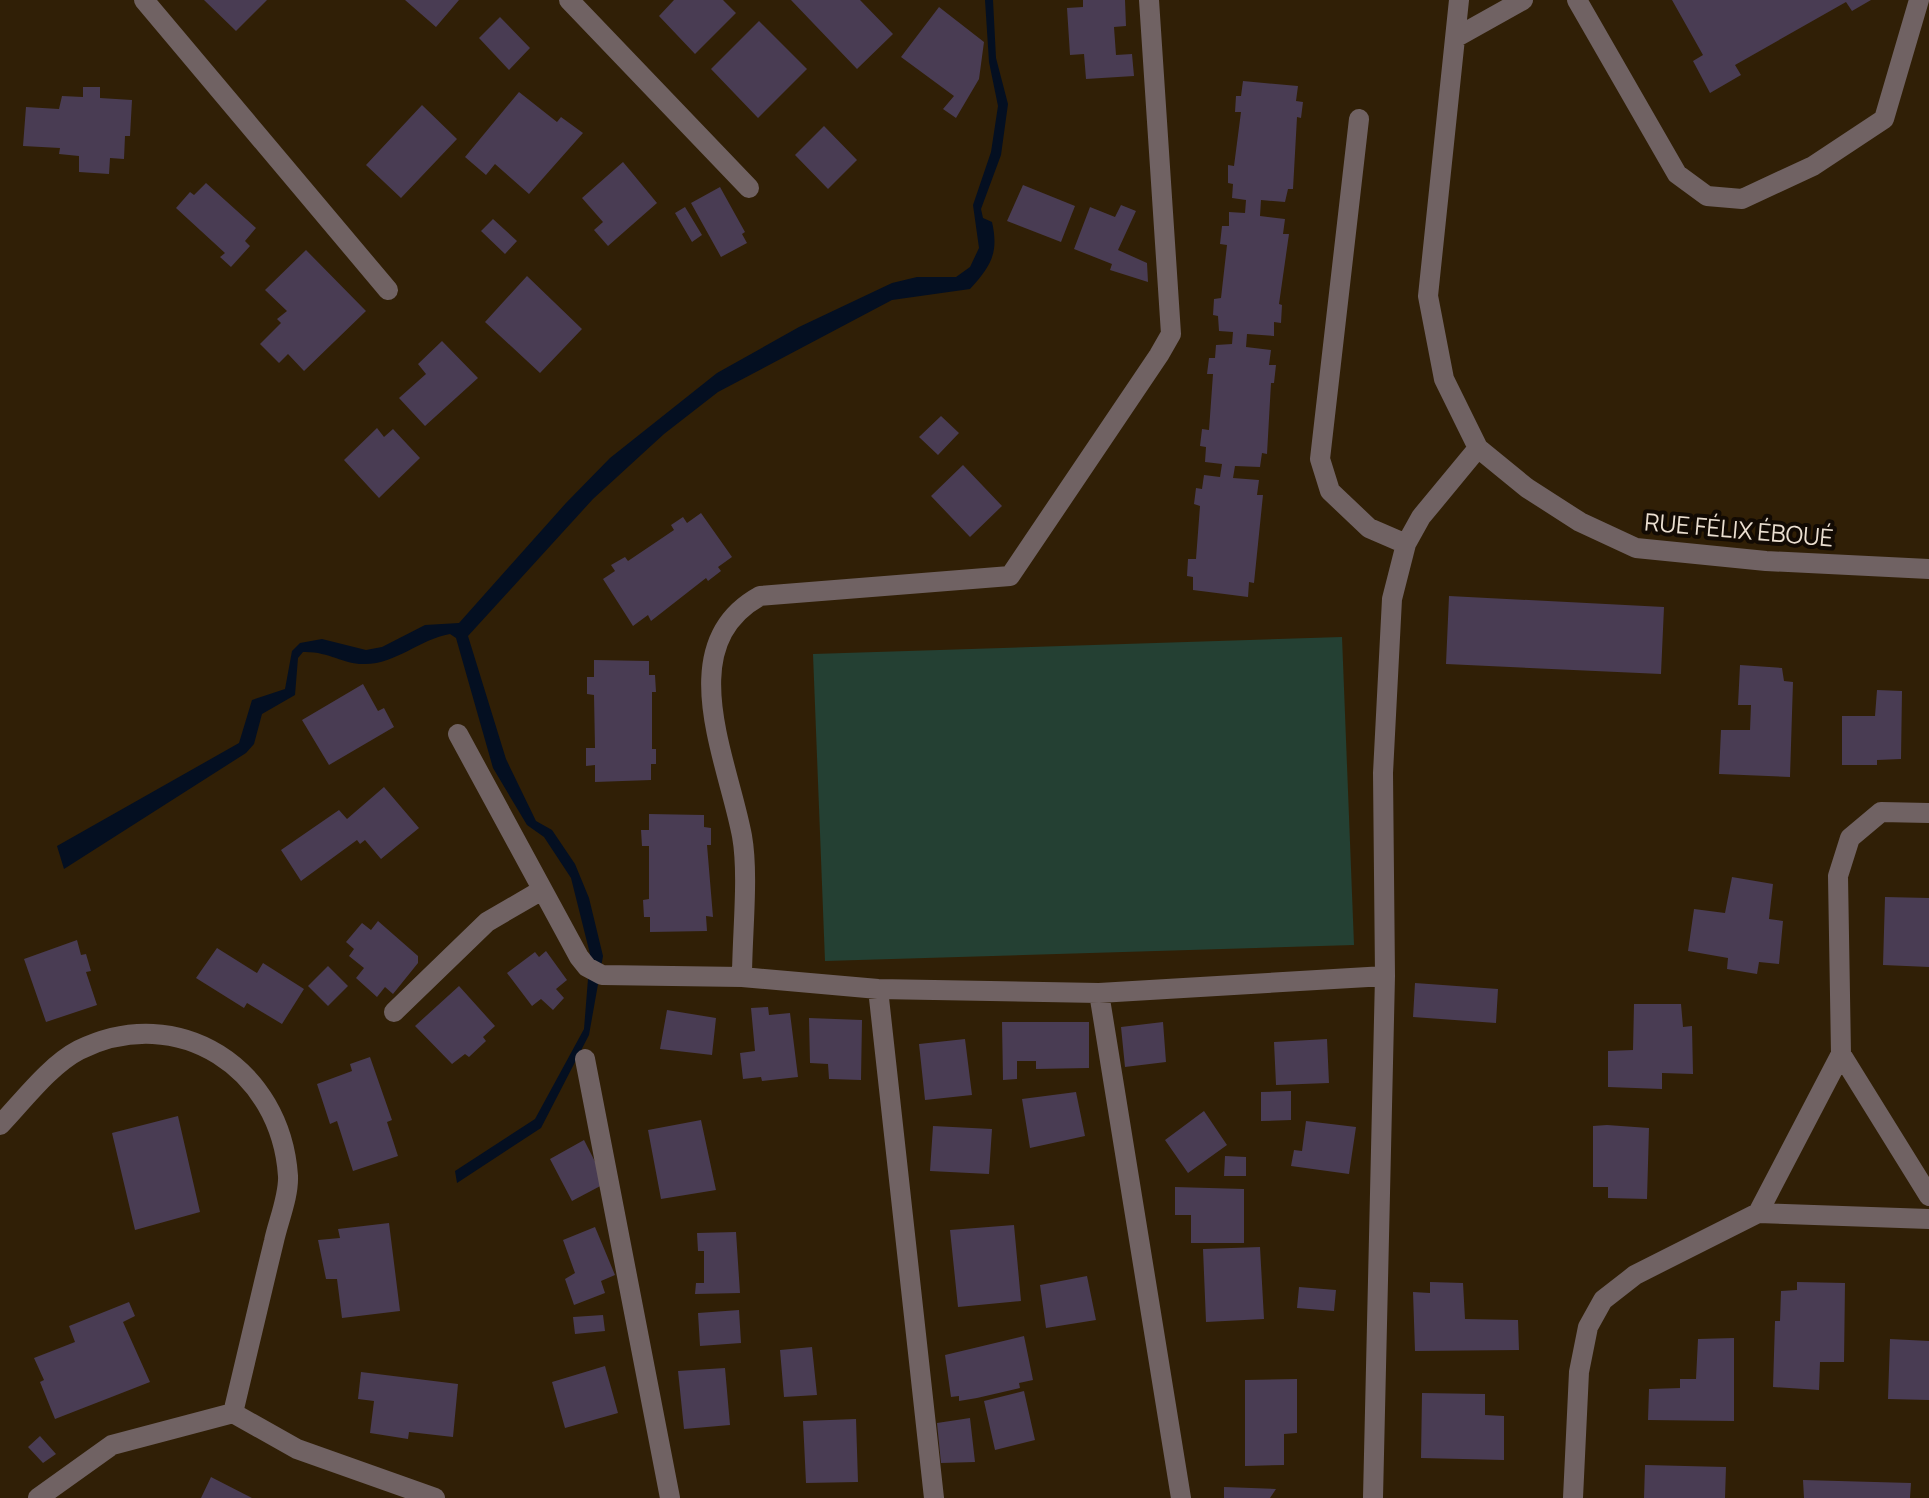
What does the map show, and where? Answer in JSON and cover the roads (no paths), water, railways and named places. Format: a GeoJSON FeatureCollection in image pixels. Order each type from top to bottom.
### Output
{"type":"FeatureCollection","features":[{"type":"Feature","properties":{"kind":"street"},"geometry":{"type":"LineString","coordinates":[[144,0],[388,290]]}},
{"type":"Feature","properties":{"kind":"street"},"geometry":{"type":"LineString","coordinates":[[569,0],[749,188]]}},
{"type":"Feature","properties":{"kind":"street"},"geometry":{"type":"LineString","coordinates":[[742,977],[742,839],[710,708],[718,638],[726,622],[742,606],[760,596],[1010,576],[1171,334],[1149,0]]}},
{"type":"Feature","properties":{"kind":"street"},"geometry":{"type":"LineString","coordinates":[[1373,1498],[1385,976],[1383,773],[1392,599],[1406,544],[1421,517],[1478,448],[1444,379],[1428,296],[1459,0]]}},
{"type":"Feature","properties":{"kind":"street"},"geometry":{"type":"LineString","coordinates":[[1455,38],[1523,0]]}},
{"type":"Feature","properties":{"kind":"street"},"geometry":{"type":"LineString","coordinates":[[1577,0],[1677,174],[1707,196],[1742,199],[1813,166],[1884,119],[1919,0]]}},
{"type":"Feature","properties":{"kind":"street"},"geometry":{"type":"LineString","coordinates":[[1359,119],[1320,459],[1330,491],[1369,528],[1406,544]]}},
{"type":"Feature","properties":{"kind":"street","name":"RUE FÉLIX ÉBOUÉ"},"geometry":{"type":"LineString","coordinates":[[1478,448],[1527,488],[1580,522],[1636,548],[1766,561],[1929,569]]}},
{"type":"Feature","properties":{"kind":"street"},"geometry":{"type":"LineString","coordinates":[[458,734],[579,957],[587,967],[602,975],[742,977],[878,989],[1099,993],[1385,976]]}},
{"type":"Feature","properties":{"kind":"street"},"geometry":{"type":"LineString","coordinates":[[1758,1213],[1841,1054],[1838,876],[1850,838],[1881,812],[1929,813]]}},
{"type":"Feature","properties":{"kind":"street"},"geometry":{"type":"LineString","coordinates":[[394,1012],[487,922],[542,890]]}},
{"type":"Feature","properties":{"kind":"street"},"geometry":{"type":"LineString","coordinates":[[878,989],[934,1498]]}},
{"type":"Feature","properties":{"kind":"street"},"geometry":{"type":"LineString","coordinates":[[1099,993],[1181,1498]]}},
{"type":"Feature","properties":{"kind":"street"},"geometry":{"type":"LineString","coordinates":[[0,1125],[77,1050],[117,1037],[158,1032],[197,1041],[225,1058],[249,1081],[279,1130],[289,1178],[233,1413]]}},
{"type":"Feature","properties":{"kind":"street"},"geometry":{"type":"LineString","coordinates":[[1841,1054],[1929,1196]]}},
{"type":"Feature","properties":{"kind":"street"},"geometry":{"type":"LineString","coordinates":[[585,1059],[670,1498]]}},
{"type":"Feature","properties":{"kind":"street"},"geometry":{"type":"LineString","coordinates":[[1573,1498],[1579,1372],[1588,1327],[1603,1300],[1635,1275],[1758,1213],[1929,1219]]}},
{"type":"Feature","properties":{"kind":"street"},"geometry":{"type":"LineString","coordinates":[[38,1498],[112,1445],[233,1413],[297,1449],[435,1498]]}},
{"type":"Feature","properties":{"kind":"water"},"geometry":{"type":"Polygon","coordinates":[[[985,0],[993,0],[996,58],[1008,104],[1001,155],[981,209],[983,218],[992,222],[994,251],[977,281],[970,289],[892,300],[718,392],[664,434],[593,499],[468,636],[506,759],[536,821],[552,830],[575,864],[589,898],[603,956],[589,1035],[541,1128],[457,1183],[455,1171],[535,1119],[584,1029],[590,954],[571,878],[544,837],[527,825],[493,768],[456,638],[450,634],[439,637],[376,663],[350,662],[303,652],[298,658],[295,695],[262,714],[254,744],[246,753],[64,869],[57,846],[239,743],[252,700],[285,689],[292,651],[300,643],[322,639],[366,650],[382,647],[425,625],[459,623],[610,458],[717,373],[799,327],[892,283],[917,277],[956,277],[970,267],[979,248],[973,205],[991,152],[998,106],[989,62],[985,0]]]}}]}
